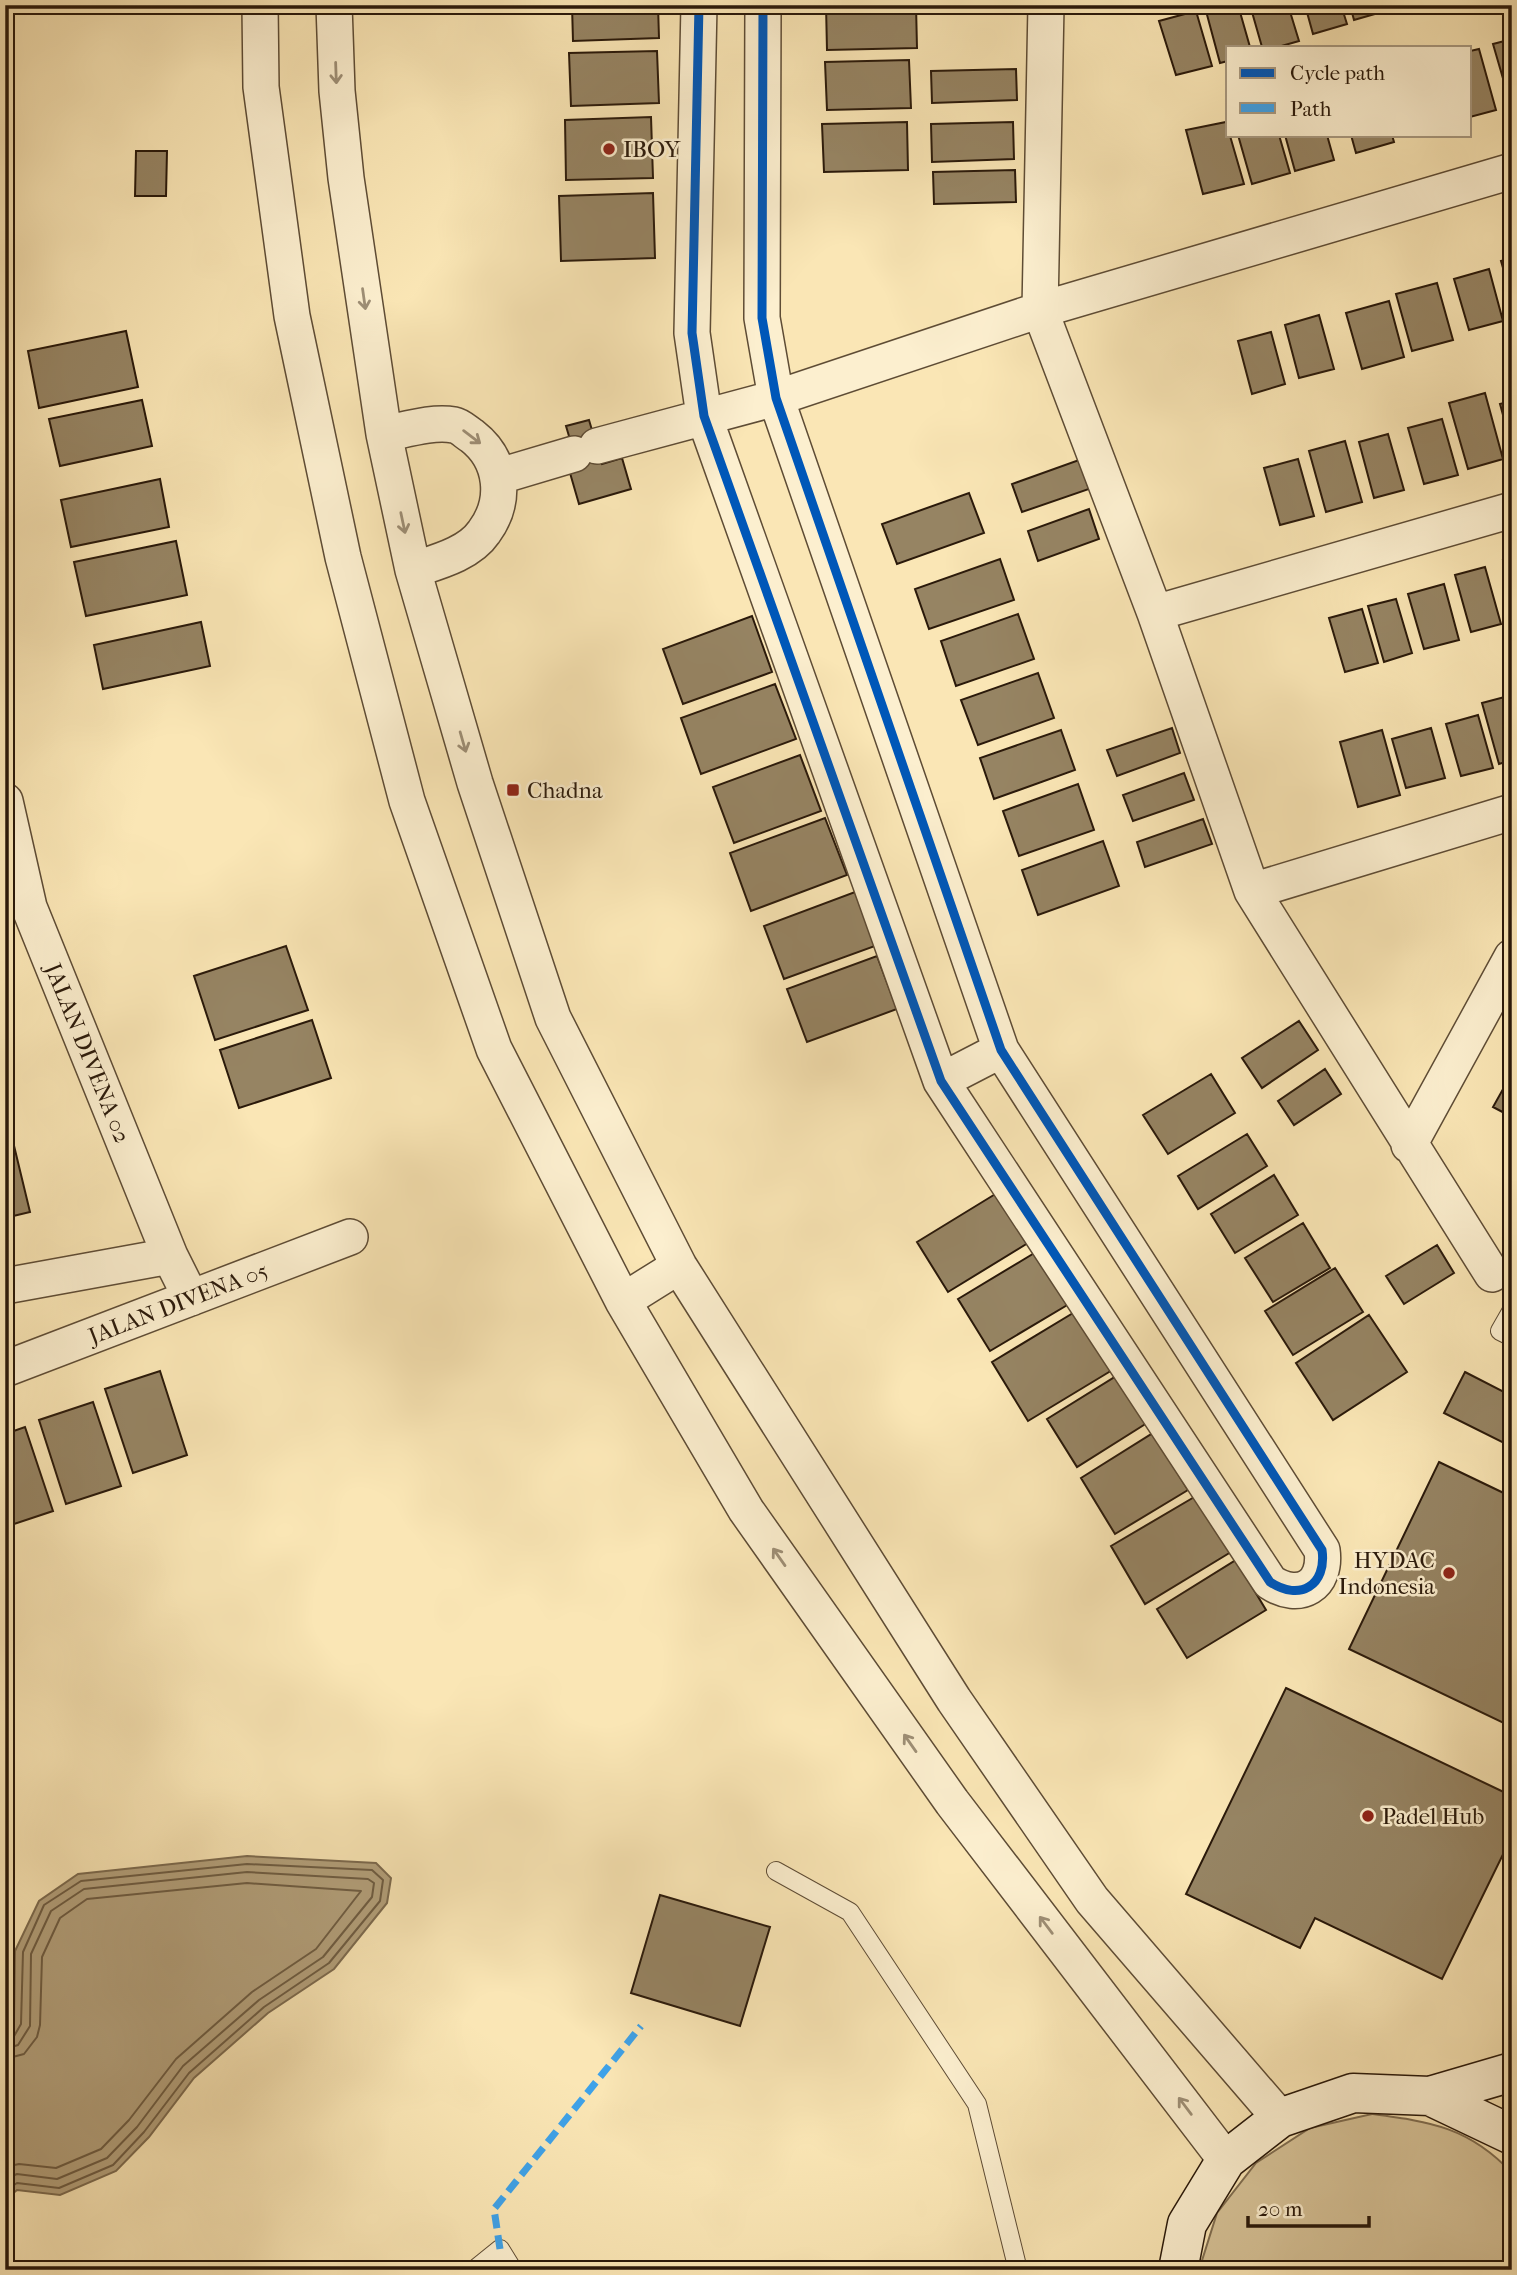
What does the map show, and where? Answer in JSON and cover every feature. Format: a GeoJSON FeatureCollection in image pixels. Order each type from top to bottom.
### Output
{"type":"FeatureCollection","features":[{"type":"Feature","properties":{"kind":"main road"},"geometry":{"type":"LineString","coordinates":[[1178,2270],[1187,2224],[1226,2160],[1280,2118],[1353,2093],[1430,2096],[1512,2072]]}},
{"type":"Feature","properties":{"kind":"main road"},"geometry":{"type":"LineString","coordinates":[[1430,2096],[1512,2135]]}},
{"type":"Feature","properties":{"kind":"street"},"geometry":{"type":"LineString","coordinates":[[260,5],[261,87],[292,316],[343,557],[407,801],[494,1049],[622,1301],[761,1532],[952,1802],[1226,2160]]}},
{"type":"Feature","properties":{"kind":"street"},"geometry":{"type":"LineString","coordinates":[[334,5],[337,91],[346,178],[384,434],[413,570],[475,783],[553,1018],[679,1266],[954,1700],[1092,1900],[1280,2118]]}},
{"type":"Feature","properties":{"kind":"street"},"geometry":{"type":"LineString","coordinates":[[699,5],[692,333],[704,416],[941,1081],[1270,1583],[1282,1590],[1296,1592],[1309,1587],[1319,1577],[1324,1564],[1322,1550],[1001,1050],[776,398],[762,318],[763,5]]}},
{"type":"Feature","properties":{"kind":"street"},"geometry":{"type":"LineString","coordinates":[[1046,5],[1040,310],[1155,613],[1252,891],[1492,1274]]}},
{"type":"Feature","properties":{"kind":"street"},"geometry":{"type":"LineString","coordinates":[[500,476],[704,416],[776,398],[1040,310],[1512,171]]}},
{"type":"Feature","properties":{"kind":"street"},"geometry":{"type":"LineString","coordinates":[[384,434],[423,426],[455,425],[485,447],[500,476],[497,508],[484,534],[453,556],[413,570]]}},
{"type":"Feature","properties":{"kind":"street"},"geometry":{"type":"LineString","coordinates":[[1155,613],[1512,509]]}},
{"type":"Feature","properties":{"kind":"street","name":"JALAN DIVENA 02"},"geometry":{"type":"LineString","coordinates":[[5,800],[29,907],[170,1256],[191,1298]]}},
{"type":"Feature","properties":{"kind":"street"},"geometry":{"type":"LineString","coordinates":[[1252,891],[1512,812]]}},
{"type":"Feature","properties":{"kind":"street"},"geometry":{"type":"LineString","coordinates":[[1409,1145],[1512,957]]}},
{"type":"Feature","properties":{"kind":"street"},"geometry":{"type":"LineString","coordinates":[[941,1081],[1001,1050]]}},
{"type":"Feature","properties":{"kind":"street","name":"JALAN DIVENA 05"},"geometry":{"type":"LineString","coordinates":[[5,1369],[350,1237]]}},
{"type":"Feature","properties":{"kind":"street"},"geometry":{"type":"LineString","coordinates":[[5,1286],[170,1256]]}},
{"type":"Feature","properties":{"kind":"street"},"geometry":{"type":"LineString","coordinates":[[622,1301],[679,1266]]}},
{"type":"Feature","properties":{"kind":"lane"},"geometry":{"type":"LineString","coordinates":[[1512,1310],[1500,1331],[1512,1337]]}},
{"type":"Feature","properties":{"kind":"lane"},"geometry":{"type":"LineString","coordinates":[[776,1871],[850,1912],[977,2104],[1018,2270]]}},
{"type":"Feature","properties":{"kind":"lane"},"geometry":{"type":"LineString","coordinates":[[474,2270],[499,2249],[513,2270]]}},
{"type":"Feature","properties":{"kind":"shaded area"},"geometry":{"type":"Polygon","coordinates":[[[1372,2114],[1448,2129],[1480,2146],[1512,2173],[1512,2270],[1199,2270],[1217,2213],[1256,2163],[1310,2128],[1372,2114]]]}},
{"type":"Feature","properties":{"kind":"water"},"geometry":{"type":"Polygon","coordinates":[[[247,1856],[376,1863],[391,1878],[387,1903],[334,1969],[268,2013],[194,2078],[149,2137],[116,2171],[60,2195],[17,2190],[5,2200],[5,2038],[14,2023],[15,1951],[39,1901],[78,1874],[247,1856]]]}},
{"type":"Feature","properties":{"kind":"building"},"geometry":{"type":"Polygon","coordinates":[[[572,5],[658,5],[659,38],[573,41],[572,5]]]}},
{"type":"Feature","properties":{"kind":"building"},"geometry":{"type":"Polygon","coordinates":[[[826,5],[916,5],[917,48],[827,50],[826,5]]]}},
{"type":"Feature","properties":{"kind":"building"},"geometry":{"type":"Polygon","coordinates":[[[1238,5],[1250,46],[1226,46],[1226,62],[1220,63],[1206,11],[1238,5]]]}},
{"type":"Feature","properties":{"kind":"building"},"geometry":{"type":"Polygon","coordinates":[[[1250,5],[1288,5],[1299,41],[1282,46],[1262,46],[1250,5]]]}},
{"type":"Feature","properties":{"kind":"building"},"geometry":{"type":"Polygon","coordinates":[[[1305,5],[1341,5],[1347,24],[1313,34],[1305,5]]]}},
{"type":"Feature","properties":{"kind":"building"},"geometry":{"type":"Polygon","coordinates":[[[1350,5],[1390,5],[1392,9],[1354,20],[1350,5]]]}},
{"type":"Feature","properties":{"kind":"building"},"geometry":{"type":"Polygon","coordinates":[[[1196,11],[1212,66],[1176,75],[1159,21],[1196,11]]]}},
{"type":"Feature","properties":{"kind":"building"},"geometry":{"type":"Polygon","coordinates":[[[1512,39],[1512,106],[1511,106],[1493,44],[1512,39]]]}},
{"type":"Feature","properties":{"kind":"building"},"geometry":{"type":"Polygon","coordinates":[[[1479,49],[1496,110],[1472,116],[1472,51],[1479,49]]]}},
{"type":"Feature","properties":{"kind":"building"},"geometry":{"type":"Polygon","coordinates":[[[657,51],[659,103],[571,106],[569,53],[657,51]]]}},
{"type":"Feature","properties":{"kind":"building"},"geometry":{"type":"Polygon","coordinates":[[[909,60],[911,108],[827,110],[825,62],[909,60]]]}},
{"type":"Feature","properties":{"kind":"building"},"geometry":{"type":"Polygon","coordinates":[[[1016,69],[1017,100],[932,103],[931,71],[1016,69]]]}},
{"type":"Feature","properties":{"kind":"building","name":"IBOY"},"geometry":{"type":"Polygon","coordinates":[[[651,117],[653,178],[566,180],[565,120],[651,117]]]}},
{"type":"Feature","properties":{"kind":"building"},"geometry":{"type":"Polygon","coordinates":[[[907,122],[908,170],[824,172],[822,124],[907,122]]]}},
{"type":"Feature","properties":{"kind":"building"},"geometry":{"type":"Polygon","coordinates":[[[1013,122],[1014,159],[932,162],[931,124],[1013,122]]]}},
{"type":"Feature","properties":{"kind":"building"},"geometry":{"type":"Polygon","coordinates":[[[1226,122],[1226,136],[1230,136],[1244,184],[1203,194],[1186,130],[1226,122]]]}},
{"type":"Feature","properties":{"kind":"building"},"geometry":{"type":"Polygon","coordinates":[[[1238,136],[1279,136],[1290,173],[1252,184],[1238,136]]]}},
{"type":"Feature","properties":{"kind":"building"},"geometry":{"type":"Polygon","coordinates":[[[1285,136],[1327,136],[1334,160],[1295,171],[1285,136]]]}},
{"type":"Feature","properties":{"kind":"building"},"geometry":{"type":"Polygon","coordinates":[[[1351,136],[1392,136],[1394,142],[1356,153],[1351,136]]]}},
{"type":"Feature","properties":{"kind":"building"},"geometry":{"type":"Polygon","coordinates":[[[136,151],[167,151],[166,196],[135,196],[136,151]]]}},
{"type":"Feature","properties":{"kind":"building"},"geometry":{"type":"Polygon","coordinates":[[[1015,170],[1016,202],[934,204],[933,172],[1015,170]]]}},
{"type":"Feature","properties":{"kind":"building"},"geometry":{"type":"Polygon","coordinates":[[[653,193],[655,258],[561,261],[559,196],[653,193]]]}},
{"type":"Feature","properties":{"kind":"building"},"geometry":{"type":"Polygon","coordinates":[[[1512,258],[1512,299],[1501,261],[1512,258]]]}},
{"type":"Feature","properties":{"kind":"building"},"geometry":{"type":"Polygon","coordinates":[[[1489,269],[1503,321],[1469,330],[1454,279],[1489,269]]]}},
{"type":"Feature","properties":{"kind":"building"},"geometry":{"type":"Polygon","coordinates":[[[1437,283],[1453,340],[1412,351],[1396,294],[1437,283]]]}},
{"type":"Feature","properties":{"kind":"building"},"geometry":{"type":"Polygon","coordinates":[[[1389,301],[1404,357],[1362,369],[1346,313],[1389,301]]]}},
{"type":"Feature","properties":{"kind":"building"},"geometry":{"type":"Polygon","coordinates":[[[1319,315],[1334,369],[1299,378],[1285,325],[1319,315]]]}},
{"type":"Feature","properties":{"kind":"building"},"geometry":{"type":"Polygon","coordinates":[[[126,331],[138,387],[39,408],[28,351],[126,331]]]}},
{"type":"Feature","properties":{"kind":"building"},"geometry":{"type":"Polygon","coordinates":[[[1271,332],[1285,384],[1252,394],[1238,341],[1271,332]]]}},
{"type":"Feature","properties":{"kind":"building"},"geometry":{"type":"Polygon","coordinates":[[[1485,393],[1503,459],[1468,469],[1449,403],[1485,393]]]}},
{"type":"Feature","properties":{"kind":"building"},"geometry":{"type":"Polygon","coordinates":[[[142,400],[152,446],[60,466],[49,419],[142,400]]]}},
{"type":"Feature","properties":{"kind":"building"},"geometry":{"type":"Polygon","coordinates":[[[1512,401],[1512,448],[1500,404],[1512,401]]]}},
{"type":"Feature","properties":{"kind":"building"},"geometry":{"type":"Polygon","coordinates":[[[1442,419],[1458,475],[1424,484],[1408,428],[1442,419]]]}},
{"type":"Feature","properties":{"kind":"building"},"geometry":{"type":"Polygon","coordinates":[[[589,420],[602,464],[622,458],[631,489],[579,504],[570,473],[579,470],[566,426],[589,420]]]}},
{"type":"Feature","properties":{"kind":"building"},"geometry":{"type":"Polygon","coordinates":[[[1388,434],[1404,490],[1374,498],[1359,442],[1388,434]]]}},
{"type":"Feature","properties":{"kind":"building"},"geometry":{"type":"Polygon","coordinates":[[[1345,441],[1362,502],[1326,512],[1309,451],[1345,441]]]}},
{"type":"Feature","properties":{"kind":"building"},"geometry":{"type":"Polygon","coordinates":[[[1298,459],[1314,516],[1280,525],[1264,468],[1298,459]]]}},
{"type":"Feature","properties":{"kind":"building"},"geometry":{"type":"Polygon","coordinates":[[[1079,460],[1089,489],[1022,512],[1012,484],[1079,460]]]}},
{"type":"Feature","properties":{"kind":"building"},"geometry":{"type":"Polygon","coordinates":[[[160,479],[169,527],[71,547],[61,500],[160,479]]]}},
{"type":"Feature","properties":{"kind":"building"},"geometry":{"type":"Polygon","coordinates":[[[969,493],[984,533],[897,564],[882,524],[969,493]]]}},
{"type":"Feature","properties":{"kind":"building"},"geometry":{"type":"Polygon","coordinates":[[[1089,509],[1099,539],[1038,561],[1028,531],[1089,509]]]}},
{"type":"Feature","properties":{"kind":"building"},"geometry":{"type":"Polygon","coordinates":[[[176,541],[187,595],[86,616],[74,562],[176,541]]]}},
{"type":"Feature","properties":{"kind":"building"},"geometry":{"type":"Polygon","coordinates":[[[1512,557],[1512,593],[1503,560],[1512,557]]]}},
{"type":"Feature","properties":{"kind":"building"},"geometry":{"type":"Polygon","coordinates":[[[1000,559],[1014,600],[929,629],[915,589],[1000,559]]]}},
{"type":"Feature","properties":{"kind":"building"},"geometry":{"type":"Polygon","coordinates":[[[1485,567],[1501,624],[1471,632],[1455,575],[1485,567]]]}},
{"type":"Feature","properties":{"kind":"building"},"geometry":{"type":"Polygon","coordinates":[[[1444,584],[1459,640],[1424,649],[1408,594],[1444,584]]]}},
{"type":"Feature","properties":{"kind":"building"},"geometry":{"type":"Polygon","coordinates":[[[1396,599],[1412,653],[1384,662],[1368,606],[1396,599]]]}},
{"type":"Feature","properties":{"kind":"building"},"geometry":{"type":"Polygon","coordinates":[[[1362,609],[1378,663],[1345,672],[1329,618],[1362,609]]]}},
{"type":"Feature","properties":{"kind":"building"},"geometry":{"type":"Polygon","coordinates":[[[1018,614],[1034,659],[956,686],[941,641],[1018,614]]]}},
{"type":"Feature","properties":{"kind":"building"},"geometry":{"type":"Polygon","coordinates":[[[752,616],[772,672],[683,704],[663,649],[752,616]]]}},
{"type":"Feature","properties":{"kind":"building"},"geometry":{"type":"Polygon","coordinates":[[[201,622],[210,666],[103,689],[94,645],[201,622]]]}},
{"type":"Feature","properties":{"kind":"building"},"geometry":{"type":"Polygon","coordinates":[[[1038,673],[1054,718],[978,745],[961,700],[1038,673]]]}},
{"type":"Feature","properties":{"kind":"building"},"geometry":{"type":"Polygon","coordinates":[[[775,684],[796,739],[701,774],[681,718],[775,684]]]}},
{"type":"Feature","properties":{"kind":"building"},"geometry":{"type":"Polygon","coordinates":[[[1512,695],[1512,760],[1499,764],[1482,703],[1512,695]]]}},
{"type":"Feature","properties":{"kind":"building"},"geometry":{"type":"Polygon","coordinates":[[[1478,715],[1493,768],[1461,776],[1446,724],[1478,715]]]}},
{"type":"Feature","properties":{"kind":"building"},"geometry":{"type":"Polygon","coordinates":[[[1172,728],[1180,753],[1117,776],[1107,750],[1172,728]]]}},
{"type":"Feature","properties":{"kind":"building"},"geometry":{"type":"Polygon","coordinates":[[[1431,728],[1445,778],[1406,788],[1392,739],[1431,728]]]}},
{"type":"Feature","properties":{"kind":"building"},"geometry":{"type":"Polygon","coordinates":[[[1061,730],[1075,770],[994,799],[980,758],[1061,730]]]}},
{"type":"Feature","properties":{"kind":"building"},"geometry":{"type":"Polygon","coordinates":[[[1382,730],[1400,795],[1358,807],[1340,742],[1382,730]]]}},
{"type":"Feature","properties":{"kind":"building"},"geometry":{"type":"Polygon","coordinates":[[[800,755],[821,811],[734,843],[713,787],[800,755]]]}},
{"type":"Feature","properties":{"kind":"building"},"geometry":{"type":"Polygon","coordinates":[[[1184,773],[1194,800],[1133,821],[1123,795],[1184,773]]]}},
{"type":"Feature","properties":{"kind":"building"},"geometry":{"type":"Polygon","coordinates":[[[1078,784],[1094,830],[1019,856],[1003,811],[1078,784]]]}},
{"type":"Feature","properties":{"kind":"building"},"geometry":{"type":"Polygon","coordinates":[[[825,818],[847,875],[751,911],[730,853],[825,818]]]}},
{"type":"Feature","properties":{"kind":"building"},"geometry":{"type":"Polygon","coordinates":[[[1203,819],[1212,844],[1145,867],[1137,842],[1203,819]]]}},
{"type":"Feature","properties":{"kind":"building"},"geometry":{"type":"Polygon","coordinates":[[[1103,841],[1119,886],[1038,915],[1022,870],[1103,841]]]}},
{"type":"Feature","properties":{"kind":"building"},"geometry":{"type":"Polygon","coordinates":[[[855,892],[875,946],[784,979],[764,926],[855,892]]]}},
{"type":"Feature","properties":{"kind":"building"},"geometry":{"type":"Polygon","coordinates":[[[286,946],[308,1010],[215,1040],[194,976],[286,946]]]}},
{"type":"Feature","properties":{"kind":"building"},"geometry":{"type":"Polygon","coordinates":[[[877,956],[897,1009],[807,1042],[787,989],[877,956]]]}},
{"type":"Feature","properties":{"kind":"building"},"geometry":{"type":"Polygon","coordinates":[[[312,1020],[331,1078],[239,1108],[220,1050],[312,1020]]]}},
{"type":"Feature","properties":{"kind":"building"},"geometry":{"type":"Polygon","coordinates":[[[1299,1021],[1318,1050],[1262,1088],[1242,1058],[1299,1021]]]}},
{"type":"Feature","properties":{"kind":"building"},"geometry":{"type":"Polygon","coordinates":[[[1325,1069],[1341,1094],[1294,1125],[1278,1101],[1325,1069]]]}},
{"type":"Feature","properties":{"kind":"building"},"geometry":{"type":"Polygon","coordinates":[[[1512,1073],[1512,1117],[1493,1107],[1512,1073]]]}},
{"type":"Feature","properties":{"kind":"building"},"geometry":{"type":"Polygon","coordinates":[[[1211,1074],[1235,1113],[1168,1154],[1143,1115],[1211,1074]]]}},
{"type":"Feature","properties":{"kind":"building"},"geometry":{"type":"Polygon","coordinates":[[[9,1125],[30,1212],[5,1218],[5,1126],[9,1125]]]}},
{"type":"Feature","properties":{"kind":"building"},"geometry":{"type":"Polygon","coordinates":[[[1247,1134],[1267,1166],[1198,1209],[1178,1176],[1247,1134]]]}},
{"type":"Feature","properties":{"kind":"building"},"geometry":{"type":"Polygon","coordinates":[[[1274,1175],[1298,1215],[1235,1253],[1211,1214],[1274,1175]]]}},
{"type":"Feature","properties":{"kind":"building"},"geometry":{"type":"Polygon","coordinates":[[[997,1193],[1028,1243],[948,1292],[917,1242],[997,1193]]]}},
{"type":"Feature","properties":{"kind":"building"},"geometry":{"type":"Polygon","coordinates":[[[1303,1223],[1330,1268],[1273,1302],[1245,1258],[1303,1223]]]}},
{"type":"Feature","properties":{"kind":"building"},"geometry":{"type":"Polygon","coordinates":[[[1437,1245],[1454,1273],[1404,1304],[1386,1276],[1437,1245]]]}},
{"type":"Feature","properties":{"kind":"building"},"geometry":{"type":"Polygon","coordinates":[[[1036,1252],[1069,1304],[990,1351],[958,1299],[1036,1252]]]}},
{"type":"Feature","properties":{"kind":"building"},"geometry":{"type":"Polygon","coordinates":[[[1335,1268],[1363,1312],[1293,1355],[1265,1311],[1335,1268]]]}},
{"type":"Feature","properties":{"kind":"building"},"geometry":{"type":"Polygon","coordinates":[[[1078,1310],[1114,1369],[1028,1421],[992,1362],[1078,1310]]]}},
{"type":"Feature","properties":{"kind":"building"},"geometry":{"type":"Polygon","coordinates":[[[1369,1315],[1407,1372],[1333,1420],[1296,1363],[1369,1315]]]}},
{"type":"Feature","properties":{"kind":"building"},"geometry":{"type":"Polygon","coordinates":[[[160,1371],[187,1455],[133,1473],[105,1389],[160,1371]]]}},
{"type":"Feature","properties":{"kind":"building"},"geometry":{"type":"Polygon","coordinates":[[[1465,1372],[1512,1396],[1512,1447],[1444,1413],[1465,1372]]]}},
{"type":"Feature","properties":{"kind":"building"},"geometry":{"type":"Polygon","coordinates":[[[1118,1375],[1147,1423],[1077,1467],[1047,1419],[1118,1375]]]}},
{"type":"Feature","properties":{"kind":"building"},"geometry":{"type":"Polygon","coordinates":[[[93,1402],[121,1486],[66,1504],[39,1420],[93,1402]]]}},
{"type":"Feature","properties":{"kind":"building"},"geometry":{"type":"Polygon","coordinates":[[[25,1427],[53,1511],[5,1527],[5,1434],[25,1427]]]}},
{"type":"Feature","properties":{"kind":"building"},"geometry":{"type":"Polygon","coordinates":[[[1153,1433],[1188,1490],[1115,1534],[1081,1478],[1153,1433]]]}},
{"type":"Feature","properties":{"kind":"building","name":"HYDAC Indonesia"},"geometry":{"type":"Polygon","coordinates":[[[1439,1462],[1512,1497],[1512,1727],[1349,1649],[1439,1462]]]}},
{"type":"Feature","properties":{"kind":"building"},"geometry":{"type":"Polygon","coordinates":[[[1196,1496],[1231,1552],[1145,1604],[1111,1546],[1196,1496]]]}},
{"type":"Feature","properties":{"kind":"building"},"geometry":{"type":"Polygon","coordinates":[[[1236,1560],[1266,1610],[1187,1658],[1157,1609],[1236,1560]]]}},
{"type":"Feature","properties":{"kind":"building","name":"Padel Hub"},"geometry":{"type":"Polygon","coordinates":[[[1286,1688],[1512,1796],[1512,1836],[1442,1979],[1315,1918],[1300,1948],[1186,1894],[1286,1688]]]}},
{"type":"Feature","properties":{"kind":"building"},"geometry":{"type":"Polygon","coordinates":[[[660,1895],[770,1927],[740,2026],[631,1993],[660,1895]]]}},
{"type":"Feature","properties":{"kind":"marked path"},"geometry":{"type":"LineString","coordinates":[[500,2249],[494,2209],[641,2026]]}},
{"type":"Feature","properties":{"kind":"cycle path"},"geometry":{"type":"LineString","coordinates":[[699,5],[692,333],[704,416],[941,1081],[1270,1582],[1281,1588],[1301,1590],[1316,1581],[1320,1573],[1322,1550],[1001,1050],[776,398],[762,318],[763,5]]}},
{"type":"Feature","properties":{"kind":"place","name":"IBOY"},"geometry":{"type":"Point","coordinates":[609,149]}},
{"type":"Feature","properties":{"kind":"place","name":"Chadna"},"geometry":{"type":"Point","coordinates":[513,790]}},
{"type":"Feature","properties":{"kind":"place","name":"HYDAC Indonesia"},"geometry":{"type":"Point","coordinates":[1449,1573]}},
{"type":"Feature","properties":{"kind":"place","name":"Padel Hub"},"geometry":{"type":"Point","coordinates":[1368,1816]}}]}
